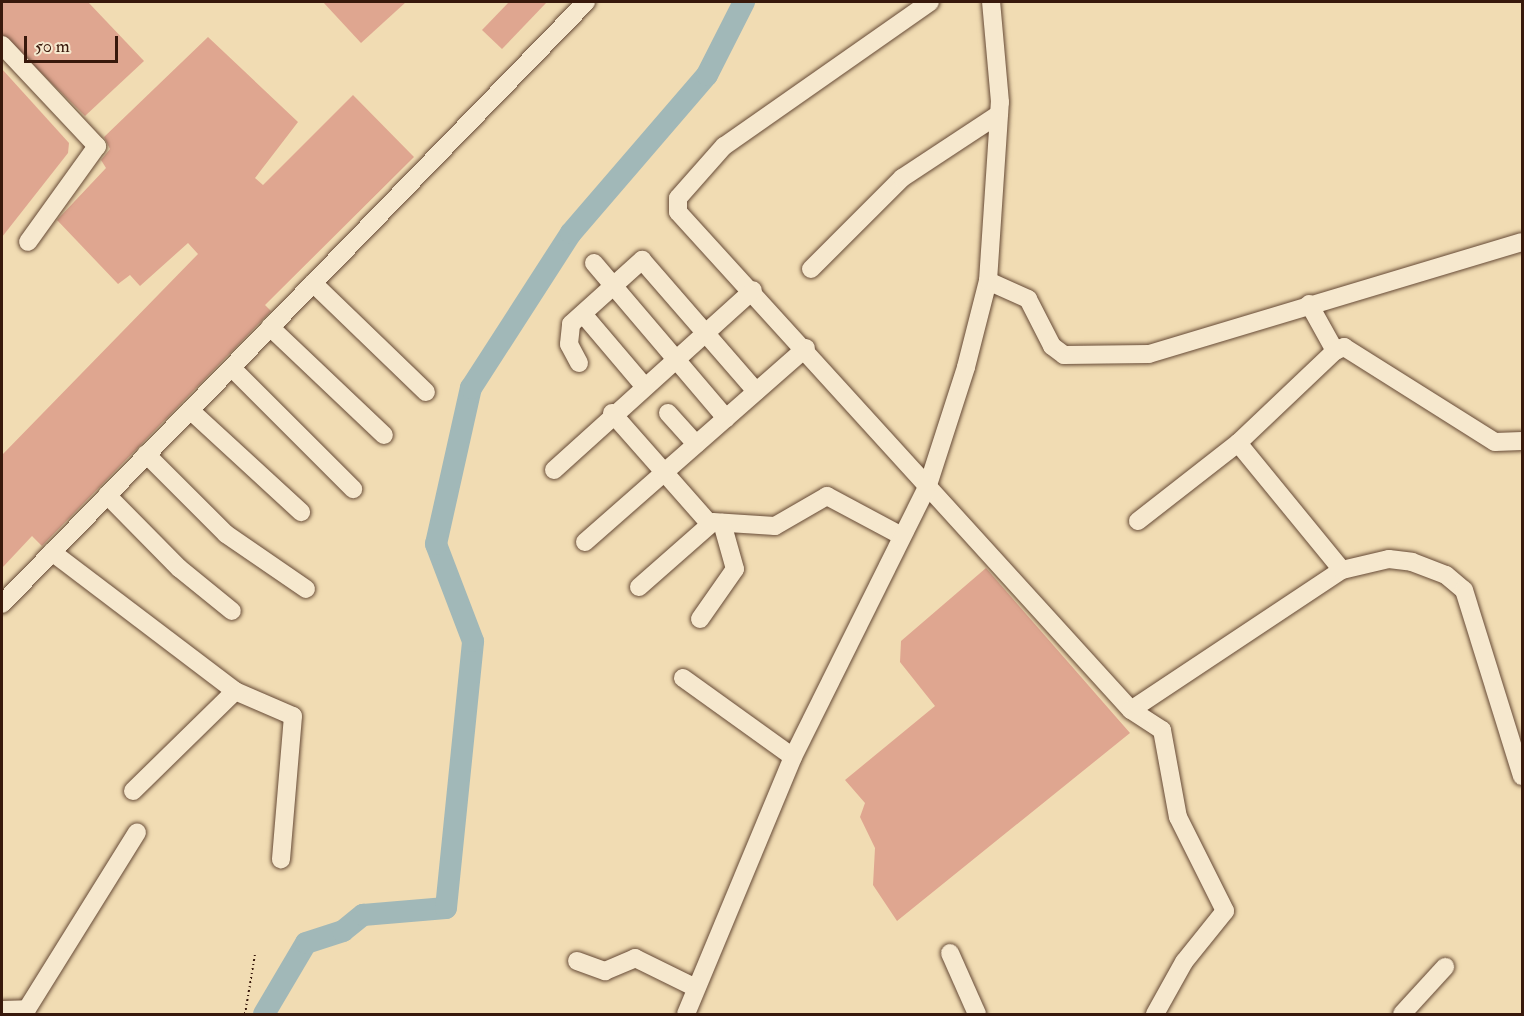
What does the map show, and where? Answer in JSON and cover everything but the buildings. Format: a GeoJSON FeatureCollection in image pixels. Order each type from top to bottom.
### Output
{"type":"FeatureCollection","features":[{"type":"Feature","properties":{"kind":"street"},"geometry":{"type":"LineString","coordinates":[[2,604],[190,410],[233,369],[270,327],[586,2]]}},
{"type":"Feature","properties":{"kind":"street"},"geometry":{"type":"LineString","coordinates":[[930,2],[724,146],[678,198],[678,212],[806,348],[1131,710],[1162,730],[1178,817],[1224,905],[1223,919],[1184,962],[1155,1014]]}},
{"type":"Feature","properties":{"kind":"street"},"geometry":{"type":"LineString","coordinates":[[686,1014],[793,757],[900,535],[928,485],[988,281],[999,114],[991,2]]}},
{"type":"Feature","properties":{"kind":"street"},"geometry":{"type":"LineString","coordinates":[[2,45],[97,146],[28,242]]}},
{"type":"Feature","properties":{"kind":"street"},"geometry":{"type":"LineString","coordinates":[[810,269],[902,178],[999,114]]}},
{"type":"Feature","properties":{"kind":"street"},"geometry":{"type":"LineString","coordinates":[[988,281],[1028,299],[1052,346],[1074,357],[1149,354],[1309,304],[1522,242]]}},
{"type":"Feature","properties":{"kind":"street"},"geometry":{"type":"LineString","coordinates":[[579,363],[568,333],[583,314],[642,260],[756,391]]}},
{"type":"Feature","properties":{"kind":"street"},"geometry":{"type":"LineString","coordinates":[[594,263],[726,418]]}},
{"type":"Feature","properties":{"kind":"street"},"geometry":{"type":"LineString","coordinates":[[313,283],[426,392]]}},
{"type":"Feature","properties":{"kind":"street"},"geometry":{"type":"LineString","coordinates":[[554,470],[612,413],[753,290]]}},
{"type":"Feature","properties":{"kind":"street"},"geometry":{"type":"LineString","coordinates":[[1309,304],[1335,351]]}},
{"type":"Feature","properties":{"kind":"street"},"geometry":{"type":"LineString","coordinates":[[583,314],[644,386]]}},
{"type":"Feature","properties":{"kind":"street"},"geometry":{"type":"LineString","coordinates":[[270,327],[384,435]]}},
{"type":"Feature","properties":{"kind":"street"},"geometry":{"type":"LineString","coordinates":[[1138,521],[1238,442],[1335,351],[1344,347],[1495,442],[1522,441]]}},
{"type":"Feature","properties":{"kind":"street"},"geometry":{"type":"LineString","coordinates":[[585,542],[806,348]]}},
{"type":"Feature","properties":{"kind":"street"},"geometry":{"type":"LineString","coordinates":[[233,369],[353,489]]}},
{"type":"Feature","properties":{"kind":"street"},"geometry":{"type":"LineString","coordinates":[[190,410],[301,512]]}},
{"type":"Feature","properties":{"kind":"street"},"geometry":{"type":"LineString","coordinates":[[612,413],[716,524],[735,569],[700,619]]}},
{"type":"Feature","properties":{"kind":"street"},"geometry":{"type":"LineString","coordinates":[[668,413],[696,444]]}},
{"type":"Feature","properties":{"kind":"street"},"geometry":{"type":"LineString","coordinates":[[1238,442],[1342,570]]}},
{"type":"Feature","properties":{"kind":"street"},"geometry":{"type":"LineString","coordinates":[[147,454],[226,534],[306,589]]}},
{"type":"Feature","properties":{"kind":"street"},"geometry":{"type":"LineString","coordinates":[[107,495],[179,568],[232,611]]}},
{"type":"Feature","properties":{"kind":"street"},"geometry":{"type":"LineString","coordinates":[[639,587],[716,524],[775,526],[827,496],[900,535]]}},
{"type":"Feature","properties":{"kind":"street"},"geometry":{"type":"LineString","coordinates":[[52,552],[235,691],[293,716],[281,859]]}},
{"type":"Feature","properties":{"kind":"street"},"geometry":{"type":"LineString","coordinates":[[1131,710],[1342,570],[1389,559],[1413,562],[1446,575],[1464,590],[1522,776]]}},
{"type":"Feature","properties":{"kind":"street"},"geometry":{"type":"LineString","coordinates":[[683,678],[793,757]]}},
{"type":"Feature","properties":{"kind":"street"},"geometry":{"type":"LineString","coordinates":[[133,790],[235,691]]}},
{"type":"Feature","properties":{"kind":"street"},"geometry":{"type":"LineString","coordinates":[[2,1010],[27,1010],[137,832]]}},
{"type":"Feature","properties":{"kind":"street"},"geometry":{"type":"LineString","coordinates":[[950,953],[977,1014]]}},
{"type":"Feature","properties":{"kind":"street"},"geometry":{"type":"LineString","coordinates":[[578,960],[605,971],[635,958],[696,988]]}},
{"type":"Feature","properties":{"kind":"street"},"geometry":{"type":"LineString","coordinates":[[1402,1014],[1444,967]]}},
{"type":"Feature","properties":{"kind":"path"},"geometry":{"type":"LineString","coordinates":[[245,1014],[255,954]]}},
{"type":"Feature","properties":{"kind":"waterway"},"geometry":{"type":"LineString","coordinates":[[264,1014],[306,943],[343,931],[363,915],[446,908],[473,641],[436,544],[471,388],[571,233],[707,75],[744,2]]}}]}
